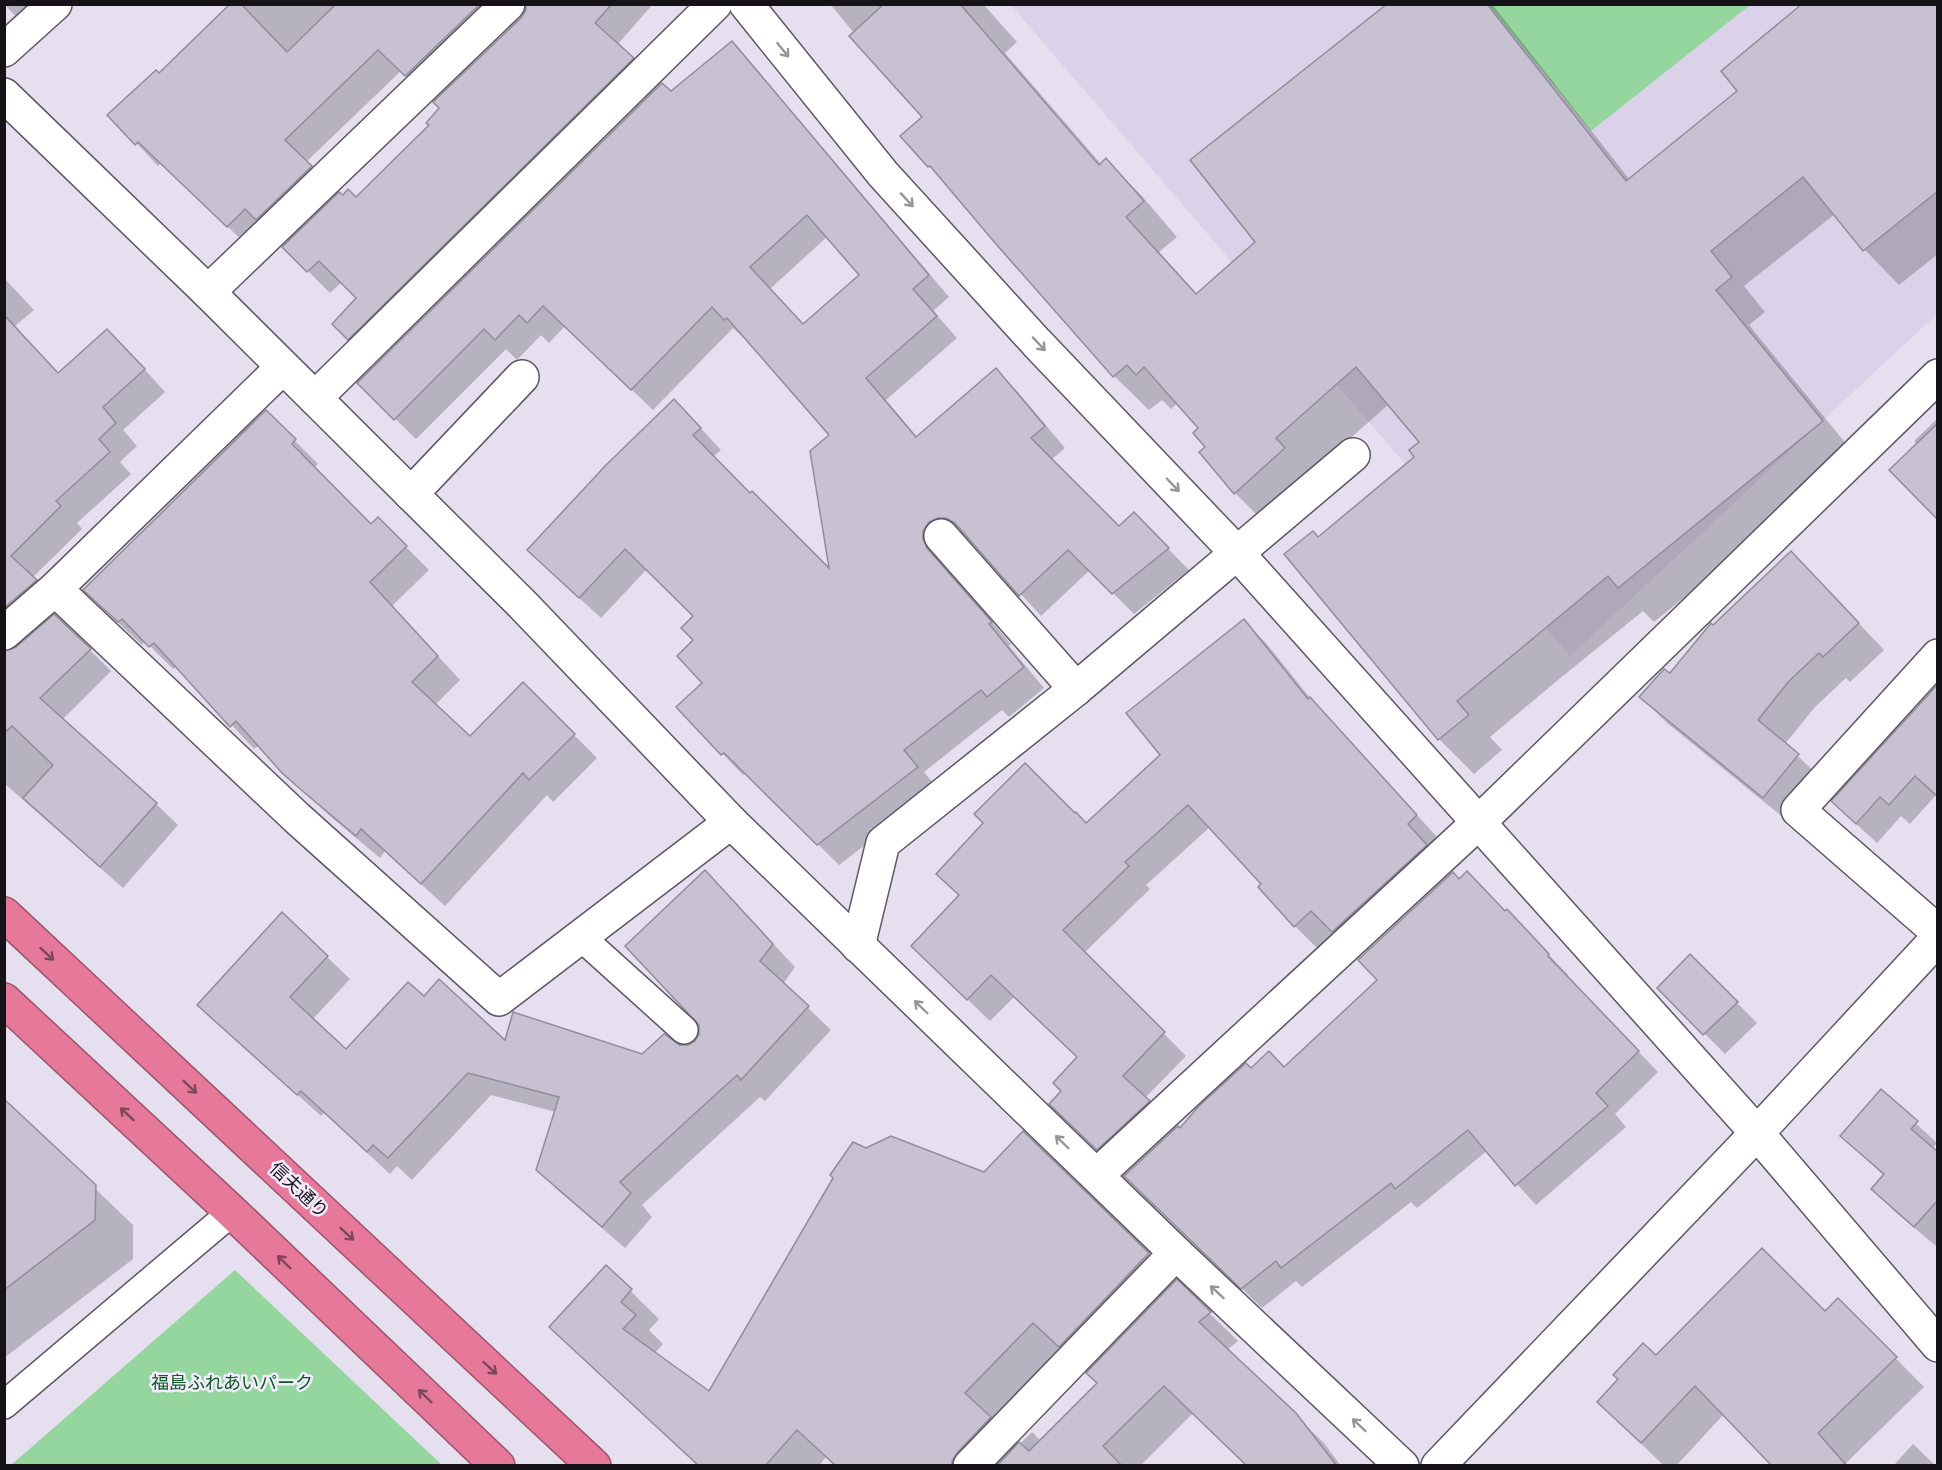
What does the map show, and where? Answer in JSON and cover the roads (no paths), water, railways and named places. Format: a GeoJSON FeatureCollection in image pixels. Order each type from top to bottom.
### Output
{"type":"FeatureCollection","features":[{"type":"Feature","properties":{"kind":"highway","name":"信夫通り"},"geometry":{"type":"LineString","coordinates":[[4,914],[594,1466]]}},
{"type":"Feature","properties":{"kind":"highway"},"geometry":{"type":"LineString","coordinates":[[4,1000],[232,1212],[498,1466]]}},
{"type":"Feature","properties":{"kind":"street"},"geometry":{"type":"LineString","coordinates":[[4,50],[56,4]]}},
{"type":"Feature","properties":{"kind":"street"},"geometry":{"type":"LineString","coordinates":[[208,292],[508,4]]}},
{"type":"Feature","properties":{"kind":"street"},"geometry":{"type":"LineString","coordinates":[[315,398],[715,4]]}},
{"type":"Feature","properties":{"kind":"street"},"geometry":{"type":"LineString","coordinates":[[746,4],[883,174],[1036,342],[1237,553],[1757,1133],[1938,1345]]}},
{"type":"Feature","properties":{"kind":"street"},"geometry":{"type":"LineString","coordinates":[[4,95],[208,292],[523,605],[731,822],[1176,1253],[1402,1466]]}},
{"type":"Feature","properties":{"kind":"street"},"geometry":{"type":"LineString","coordinates":[[4,633],[55,588],[283,367]]}},
{"type":"Feature","properties":{"kind":"street"},"geometry":{"type":"LineString","coordinates":[[1097,1175],[1479,822],[1938,376]]}},
{"type":"Feature","properties":{"kind":"street"},"geometry":{"type":"LineString","coordinates":[[411,494],[522,377]]}},
{"type":"Feature","properties":{"kind":"street"},"geometry":{"type":"LineString","coordinates":[[858,946],[883,843],[1076,689],[1353,455]]}},
{"type":"Feature","properties":{"kind":"street"},"geometry":{"type":"LineString","coordinates":[[941,536],[1076,689]]}},
{"type":"Feature","properties":{"kind":"street"},"geometry":{"type":"LineString","coordinates":[[55,588],[297,818],[499,999],[731,822]]}},
{"type":"Feature","properties":{"kind":"street"},"geometry":{"type":"LineString","coordinates":[[1938,656],[1798,810],[1938,932]]}},
{"type":"Feature","properties":{"kind":"street"},"geometry":{"type":"LineString","coordinates":[[1438,1466],[1757,1133],[1938,938]]}},
{"type":"Feature","properties":{"kind":"street"},"geometry":{"type":"LineString","coordinates":[[970,1466],[1176,1253]]}},
{"type":"Feature","properties":{"kind":"lane"},"geometry":{"type":"LineString","coordinates":[[581,937],[684,1030]]}},
{"type":"Feature","properties":{"kind":"lane"},"geometry":{"type":"LineString","coordinates":[[4,1405],[232,1212]]}},
{"type":"Feature","properties":{"kind":"park label","name":"福島ふれあいパーク"},"geometry":{"type":"Point","coordinates":[232,1383]}}]}
